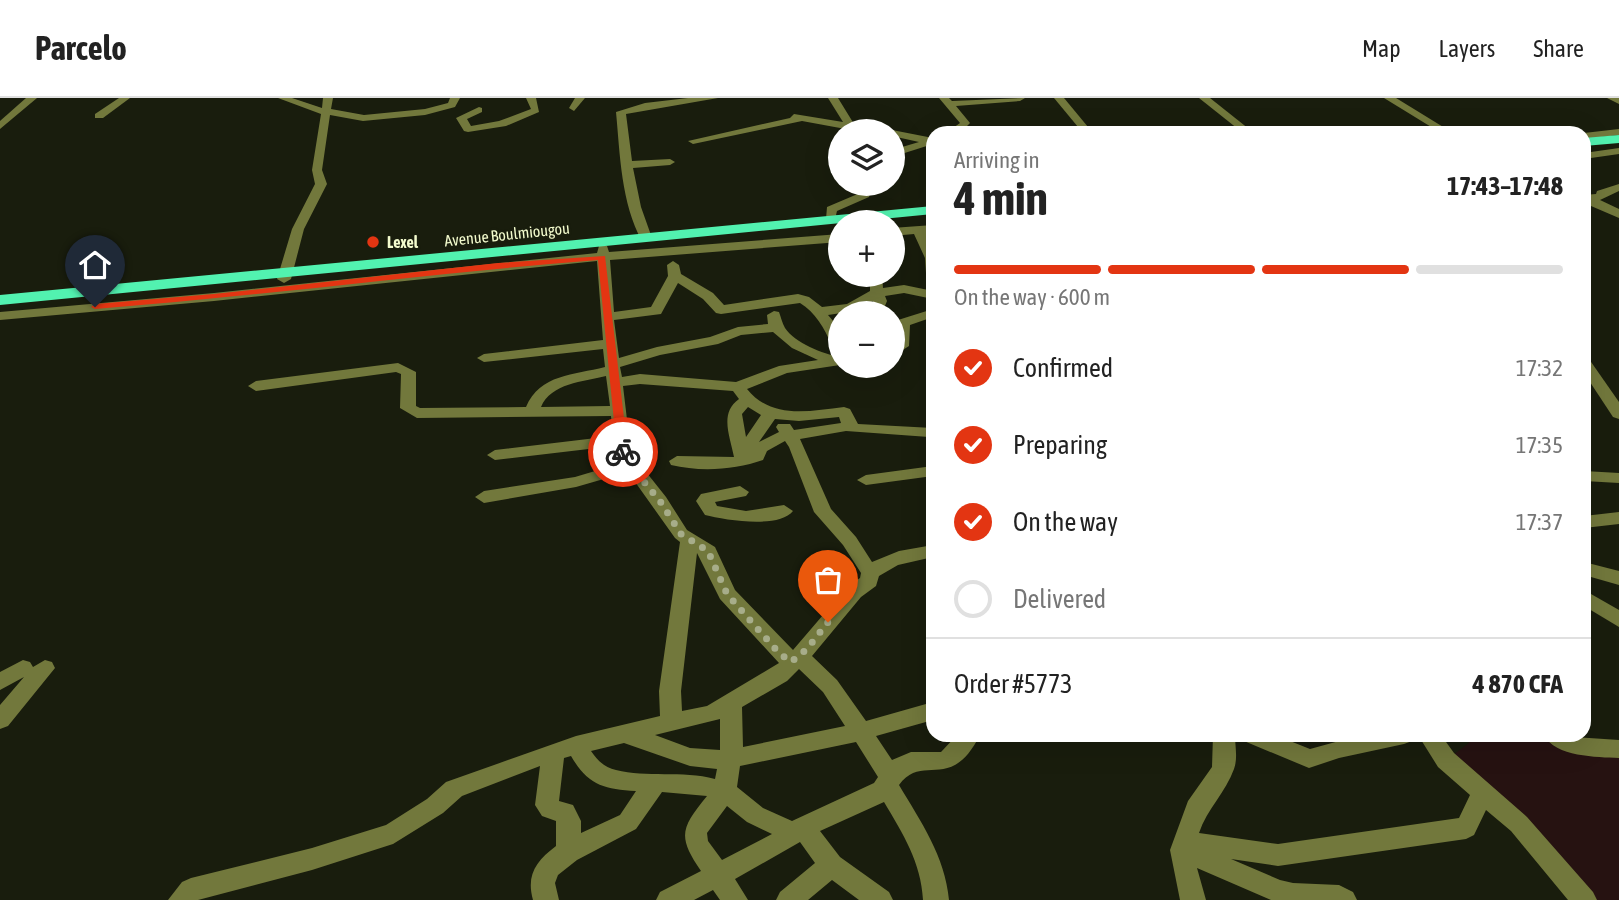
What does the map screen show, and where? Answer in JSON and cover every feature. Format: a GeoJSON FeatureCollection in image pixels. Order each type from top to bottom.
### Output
{"type":"FeatureCollection","features":[{"type":"Feature","properties":{"kind":"highway"},"geometry":{"type":"LineString","coordinates":[[1591,141],[1619,138]]}},
{"type":"Feature","properties":{"kind":"highway"},"geometry":{"type":"LineString","coordinates":[[1591,147],[1619,145]]}},
{"type":"Feature","properties":{"kind":"highway","name":"Avenue Boulmiougou"},"geometry":{"type":"LineString","coordinates":[[905,217],[926,212]]}},
{"type":"Feature","properties":{"kind":"highway"},"geometry":{"type":"LineString","coordinates":[[905,219],[926,217]]}},
{"type":"Feature","properties":{"kind":"highway","name":"Avenue Boulmiougou"},"geometry":{"type":"LineString","coordinates":[[0,307],[646,239],[828,233]]}},
{"type":"Feature","properties":{"kind":"highway","name":"Avenue Boulmiougou"},"geometry":{"type":"LineString","coordinates":[[0,300],[828,234]]}},
{"type":"Feature","properties":{"kind":"street"},"geometry":{"type":"LineString","coordinates":[[0,126],[32,98]]}},
{"type":"Feature","properties":{"kind":"street"},"geometry":{"type":"LineString","coordinates":[[99,116],[125,98]]}},
{"type":"Feature","properties":{"kind":"street"},"geometry":{"type":"LineString","coordinates":[[283,98],[304,107],[363,118],[404,107],[452,102],[458,112],[479,110],[461,118],[468,129],[479,129],[519,118],[536,110],[531,98]]}},
{"type":"Feature","properties":{"kind":"street"},"geometry":{"type":"LineString","coordinates":[[285,276],[298,229],[321,184],[317,170],[328,98]]}},
{"type":"Feature","properties":{"kind":"street"},"geometry":{"type":"LineString","coordinates":[[646,239],[633,200],[626,166],[621,112],[645,106],[713,98]]}},
{"type":"Feature","properties":{"kind":"street"},"geometry":{"type":"LineString","coordinates":[[833,98],[842,119]]}},
{"type":"Feature","properties":{"kind":"street"},"geometry":{"type":"LineString","coordinates":[[947,101],[1020,98]]}},
{"type":"Feature","properties":{"kind":"street"},"geometry":{"type":"LineString","coordinates":[[1059,98],[1082,126]]}},
{"type":"Feature","properties":{"kind":"street"},"geometry":{"type":"LineString","coordinates":[[1204,98],[1240,126]]}},
{"type":"Feature","properties":{"kind":"street"},"geometry":{"type":"LineString","coordinates":[[1389,98],[1436,126]]}},
{"type":"Feature","properties":{"kind":"street"},"geometry":{"type":"LineString","coordinates":[[1612,98],[1619,101]]}},
{"type":"Feature","properties":{"kind":"street"},"geometry":{"type":"LineString","coordinates":[[630,100],[645,101],[645,106]]}},
{"type":"Feature","properties":{"kind":"street"},"geometry":{"type":"LineString","coordinates":[[947,101],[965,122],[963,126]]}},
{"type":"Feature","properties":{"kind":"street"},"geometry":{"type":"LineString","coordinates":[[783,116],[828,123]]}},
{"type":"Feature","properties":{"kind":"street"},"geometry":{"type":"LineString","coordinates":[[693,141],[803,118]]}},
{"type":"Feature","properties":{"kind":"street"},"geometry":{"type":"LineString","coordinates":[[1591,135],[1619,132]]}},
{"type":"Feature","properties":{"kind":"street"},"geometry":{"type":"LineString","coordinates":[[905,136],[926,141]]}},
{"type":"Feature","properties":{"kind":"street"},"geometry":{"type":"LineString","coordinates":[[905,150],[926,144]]}},
{"type":"Feature","properties":{"kind":"street"},"geometry":{"type":"LineString","coordinates":[[1591,155],[1619,151]]}},
{"type":"Feature","properties":{"kind":"street"},"geometry":{"type":"LineString","coordinates":[[1606,153],[1619,160]]}},
{"type":"Feature","properties":{"kind":"street"},"geometry":{"type":"LineString","coordinates":[[626,166],[670,162]]}},
{"type":"Feature","properties":{"kind":"street"},"geometry":{"type":"LineString","coordinates":[[1591,198],[1619,187]]}},
{"type":"Feature","properties":{"kind":"street"},"geometry":{"type":"LineString","coordinates":[[830,210],[863,196]]}},
{"type":"Feature","properties":{"kind":"street"},"geometry":{"type":"LineString","coordinates":[[1591,201],[1619,214]]}},
{"type":"Feature","properties":{"kind":"street"},"geometry":{"type":"LineString","coordinates":[[905,231],[926,229]]}},
{"type":"Feature","properties":{"kind":"street"},"geometry":{"type":"LineString","coordinates":[[918,230],[926,245]]}},
{"type":"Feature","properties":{"kind":"street"},"geometry":{"type":"LineString","coordinates":[[0,316],[214,297],[603,253],[668,252],[828,234]]}},
{"type":"Feature","properties":{"kind":"street"},"geometry":{"type":"LineString","coordinates":[[668,252],[676,276],[708,296],[718,309],[802,299],[811,303],[828,324]]}},
{"type":"Feature","properties":{"kind":"street"},"geometry":{"type":"LineString","coordinates":[[603,253],[607,317],[623,454],[653,491],[681,534],[708,551],[727,594],[779,653],[795,659],[830,686],[889,782],[928,857],[936,879],[936,900]]}},
{"type":"Feature","properties":{"kind":"street"},"geometry":{"type":"LineString","coordinates":[[607,317],[656,311],[676,276]]}},
{"type":"Feature","properties":{"kind":"street"},"geometry":{"type":"LineString","coordinates":[[877,287],[880,301]]}},
{"type":"Feature","properties":{"kind":"street"},"geometry":{"type":"LineString","coordinates":[[818,312],[850,308],[877,293],[904,289],[926,294]]}},
{"type":"Feature","properties":{"kind":"street"},"geometry":{"type":"LineString","coordinates":[[776,302],[779,331]]}},
{"type":"Feature","properties":{"kind":"street"},"geometry":{"type":"LineString","coordinates":[[905,322],[926,315]]}},
{"type":"Feature","properties":{"kind":"street"},"geometry":{"type":"LineString","coordinates":[[532,411],[539,394],[549,386],[614,372],[657,351],[713,341],[738,331],[779,331],[828,341]]}},
{"type":"Feature","properties":{"kind":"street"},"geometry":{"type":"LineString","coordinates":[[779,331],[828,356]]}},
{"type":"Feature","properties":{"kind":"street"},"geometry":{"type":"LineString","coordinates":[[484,358],[610,344]]}},
{"type":"Feature","properties":{"kind":"street"},"geometry":{"type":"LineString","coordinates":[[755,515],[740,492],[734,414],[742,394],[784,369],[828,362]]}},
{"type":"Feature","properties":{"kind":"street"},"geometry":{"type":"LineString","coordinates":[[256,386],[398,367],[409,372],[410,411],[619,411]]}},
{"type":"Feature","properties":{"kind":"street"},"geometry":{"type":"LineString","coordinates":[[181,900],[191,890],[312,859],[393,833],[435,806],[454,789],[553,753],[576,745],[703,716],[731,704],[780,674],[853,592],[869,581],[870,573],[850,541],[822,512],[789,435],[774,415],[742,394],[640,379],[614,372]]}},
{"type":"Feature","properties":{"kind":"street"},"geometry":{"type":"LineString","coordinates":[[1591,372],[1619,414]]}},
{"type":"Feature","properties":{"kind":"street"},"geometry":{"type":"LineString","coordinates":[[758,452],[751,446],[751,442],[774,415],[844,412],[850,426]]}},
{"type":"Feature","properties":{"kind":"street"},"geometry":{"type":"LineString","coordinates":[[677,461],[738,462],[757,456],[765,444],[789,435],[850,426],[856,429],[926,433]]}},
{"type":"Feature","properties":{"kind":"street"},"geometry":{"type":"LineString","coordinates":[[495,455],[620,440]]}},
{"type":"Feature","properties":{"kind":"street"},"geometry":{"type":"LineString","coordinates":[[484,497],[576,482],[631,466]]}},
{"type":"Feature","properties":{"kind":"street"},"geometry":{"type":"LineString","coordinates":[[866,480],[926,472]]}},
{"type":"Feature","properties":{"kind":"street"},"geometry":{"type":"LineString","coordinates":[[1591,476],[1619,478]]}},
{"type":"Feature","properties":{"kind":"street"},"geometry":{"type":"LineString","coordinates":[[740,492],[708,498],[705,501],[712,512],[746,517],[784,511]]}},
{"type":"Feature","properties":{"kind":"street"},"geometry":{"type":"LineString","coordinates":[[1591,522],[1618,520]]}},
{"type":"Feature","properties":{"kind":"street"},"geometry":{"type":"LineString","coordinates":[[671,722],[670,691],[690,539]]}},
{"type":"Feature","properties":{"kind":"street"},"geometry":{"type":"LineString","coordinates":[[870,573],[889,560],[926,552]]}},
{"type":"Feature","properties":{"kind":"street"},"geometry":{"type":"LineString","coordinates":[[1591,571],[1619,579]]}},
{"type":"Feature","properties":{"kind":"street"},"geometry":{"type":"LineString","coordinates":[[1591,602],[1619,620]]}},
{"type":"Feature","properties":{"kind":"street"},"geometry":{"type":"LineString","coordinates":[[0,682],[23,668]]}},
{"type":"Feature","properties":{"kind":"street"},"geometry":{"type":"LineString","coordinates":[[0,720],[45,668]]}},
{"type":"Feature","properties":{"kind":"street"},"geometry":{"type":"LineString","coordinates":[[731,704],[731,758],[725,791],[700,822],[695,833],[696,844],[735,900]]}},
{"type":"Feature","properties":{"kind":"street"},"geometry":{"type":"LineString","coordinates":[[625,734],[702,760],[731,758],[860,732],[926,713]]}},
{"type":"Feature","properties":{"kind":"street"},"geometry":{"type":"LineString","coordinates":[[669,900],[799,830],[879,793],[896,770],[913,762],[948,761],[956,756],[965,742]]}},
{"type":"Feature","properties":{"kind":"street"},"geometry":{"type":"LineString","coordinates":[[1193,900],[1184,873],[1185,846],[1191,822],[1202,798],[1222,770],[1224,742]]}},
{"type":"Feature","properties":{"kind":"street"},"geometry":{"type":"LineString","coordinates":[[1268,742],[1309,760],[1339,749],[1372,742]]}},
{"type":"Feature","properties":{"kind":"street"},"geometry":{"type":"LineString","coordinates":[[1434,742],[1446,760],[1519,824],[1584,900]]}},
{"type":"Feature","properties":{"kind":"street"},"geometry":{"type":"LineString","coordinates":[[1570,742],[1581,747],[1619,749]]}},
{"type":"Feature","properties":{"kind":"street"},"geometry":{"type":"LineString","coordinates":[[576,745],[590,768],[605,777],[635,783],[698,784],[725,791],[755,815],[799,830],[831,865],[880,900]]}},
{"type":"Feature","properties":{"kind":"street"},"geometry":{"type":"LineString","coordinates":[[553,753],[548,805],[550,810],[565,812],[569,819],[568,852]]}},
{"type":"Feature","properties":{"kind":"street"},"geometry":{"type":"LineString","coordinates":[[546,900],[541,886],[542,876],[552,863],[628,822],[654,783]]}},
{"type":"Feature","properties":{"kind":"street"},"geometry":{"type":"LineString","coordinates":[[1185,846],[1278,855],[1466,828],[1482,794]]}},
{"type":"Feature","properties":{"kind":"street"},"geometry":{"type":"LineString","coordinates":[[1185,846],[1278,891],[1293,895],[1339,897],[1344,900]]}},
{"type":"Feature","properties":{"kind":"street"},"geometry":{"type":"LineString","coordinates":[[789,900],[831,865]]}},
{"type":"Feature","properties":{"kind":"shaded area"},"geometry":{"type":"Polygon","coordinates":[[[1561,742],[1567,746],[1619,752],[1619,900],[1595,900],[1449,758],[1469,743],[1561,742]]]}},
{"type":"Feature","properties":{"kind":"way so far"},"geometry":{"type":"LineString","coordinates":[[623,452],[681,534],[705,547],[727,594],[779,653],[791,662],[807,649],[828,622]]}},
{"type":"Feature","properties":{"kind":"place","name":"Lexel"},"geometry":{"type":"Point","coordinates":[373,242]}},
{"type":"Feature","properties":{"kind":"route"},"geometry":{"type":"LineString","coordinates":[[95,307],[214,297],[498,265],[602,258],[623,452]]}}]}
